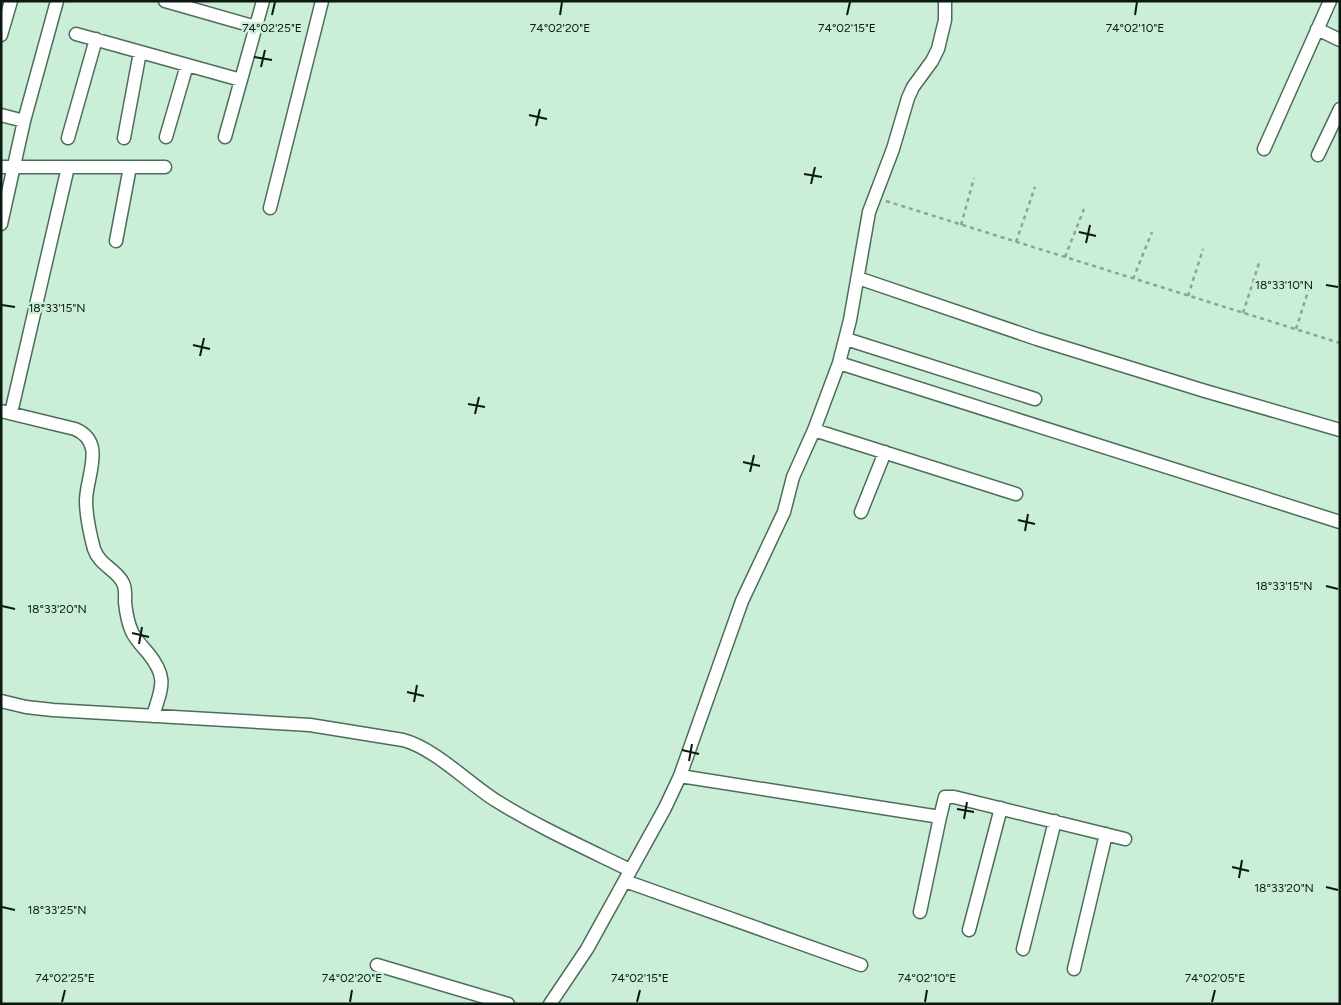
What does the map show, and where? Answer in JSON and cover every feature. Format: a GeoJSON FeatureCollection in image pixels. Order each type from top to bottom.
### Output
{"type":"FeatureCollection","features":[{"type":"Feature","properties":{"kind":"street"},"geometry":{"type":"LineString","coordinates":[[1,34],[11,1]]}},
{"type":"Feature","properties":{"kind":"street"},"geometry":{"type":"LineString","coordinates":[[1,224],[8,167],[24,121],[57,1]]}},
{"type":"Feature","properties":{"kind":"street"},"geometry":{"type":"LineString","coordinates":[[165,1],[256,27]]}},
{"type":"Feature","properties":{"kind":"street"},"geometry":{"type":"LineString","coordinates":[[225,137],[263,1]]}},
{"type":"Feature","properties":{"kind":"street"},"geometry":{"type":"LineString","coordinates":[[270,208],[322,1]]}},
{"type":"Feature","properties":{"kind":"street"},"geometry":{"type":"LineString","coordinates":[[550,1004],[587,949],[665,808],[680,776],[742,601],[784,512],[793,477],[814,430],[846,339],[866,226],[893,149],[910,92],[932,61],[938,49],[945,20],[945,1]]}},
{"type":"Feature","properties":{"kind":"street"},"geometry":{"type":"LineString","coordinates":[[1264,149],[1330,1]]}},
{"type":"Feature","properties":{"kind":"street"},"geometry":{"type":"LineString","coordinates":[[1318,30],[1340,40]]}},
{"type":"Feature","properties":{"kind":"street"},"geometry":{"type":"LineString","coordinates":[[76,34],[241,80]]}},
{"type":"Feature","properties":{"kind":"street"},"geometry":{"type":"LineString","coordinates":[[68,138],[96,40]]}},
{"type":"Feature","properties":{"kind":"street"},"geometry":{"type":"LineString","coordinates":[[124,138],[140,52]]}},
{"type":"Feature","properties":{"kind":"street"},"geometry":{"type":"LineString","coordinates":[[166,137],[187,65]]}},
{"type":"Feature","properties":{"kind":"street"},"geometry":{"type":"LineString","coordinates":[[1318,155],[1340,109]]}},
{"type":"Feature","properties":{"kind":"street"},"geometry":{"type":"LineString","coordinates":[[1,115],[24,121]]}},
{"type":"Feature","properties":{"kind":"street"},"geometry":{"type":"LineString","coordinates":[[8,167],[165,167]]}},
{"type":"Feature","properties":{"kind":"street"},"geometry":{"type":"LineString","coordinates":[[68,167],[6,412],[75,429],[84,433],[92,443],[93,452],[86,509],[93,542],[98,558],[124,584],[127,613],[132,631],[156,663],[161,673],[162,686],[153,716]]}},
{"type":"Feature","properties":{"kind":"street"},"geometry":{"type":"LineString","coordinates":[[116,241],[130,167]]}},
{"type":"Feature","properties":{"kind":"street"},"geometry":{"type":"LineString","coordinates":[[858,278],[1047,342],[1340,430]]}},
{"type":"Feature","properties":{"kind":"street"},"geometry":{"type":"LineString","coordinates":[[846,339],[1035,399]]}},
{"type":"Feature","properties":{"kind":"street"},"geometry":{"type":"LineString","coordinates":[[838,363],[1340,522]]}},
{"type":"Feature","properties":{"kind":"street"},"geometry":{"type":"LineString","coordinates":[[814,430],[1016,494]]}},
{"type":"Feature","properties":{"kind":"street"},"geometry":{"type":"LineString","coordinates":[[861,512],[885,452]]}},
{"type":"Feature","properties":{"kind":"street"},"geometry":{"type":"LineString","coordinates":[[1,701],[26,707],[53,710],[310,725],[413,742],[427,750],[478,789],[627,876],[861,965]]}},
{"type":"Feature","properties":{"kind":"street"},"geometry":{"type":"LineString","coordinates":[[680,776],[940,817]]}},
{"type":"Feature","properties":{"kind":"street"},"geometry":{"type":"LineString","coordinates":[[920,912],[945,797],[949,796],[1001,808],[1125,839]]}},
{"type":"Feature","properties":{"kind":"street"},"geometry":{"type":"LineString","coordinates":[[969,930],[1001,808]]}},
{"type":"Feature","properties":{"kind":"street"},"geometry":{"type":"LineString","coordinates":[[1023,949],[1055,822]]}},
{"type":"Feature","properties":{"kind":"street"},"geometry":{"type":"LineString","coordinates":[[1074,969],[1106,834]]}},
{"type":"Feature","properties":{"kind":"street"},"geometry":{"type":"LineString","coordinates":[[376,965],[508,1004]]}},
{"type":"Feature","properties":{"kind":"path"},"geometry":{"type":"LineString","coordinates":[[961,225],[974,178]]}},
{"type":"Feature","properties":{"kind":"path"},"geometry":{"type":"LineString","coordinates":[[1016,242],[1035,187]]}},
{"type":"Feature","properties":{"kind":"path"},"geometry":{"type":"LineString","coordinates":[[875,198],[1340,343]]}},
{"type":"Feature","properties":{"kind":"path"},"geometry":{"type":"LineString","coordinates":[[1065,258],[1084,209]]}},
{"type":"Feature","properties":{"kind":"path"},"geometry":{"type":"LineString","coordinates":[[1133,278],[1152,232]]}},
{"type":"Feature","properties":{"kind":"path"},"geometry":{"type":"LineString","coordinates":[[1188,296],[1203,249]]}},
{"type":"Feature","properties":{"kind":"path"},"geometry":{"type":"LineString","coordinates":[[1243,313],[1260,260]]}},
{"type":"Feature","properties":{"kind":"path"},"geometry":{"type":"LineString","coordinates":[[1296,329],[1310,285]]}}]}
